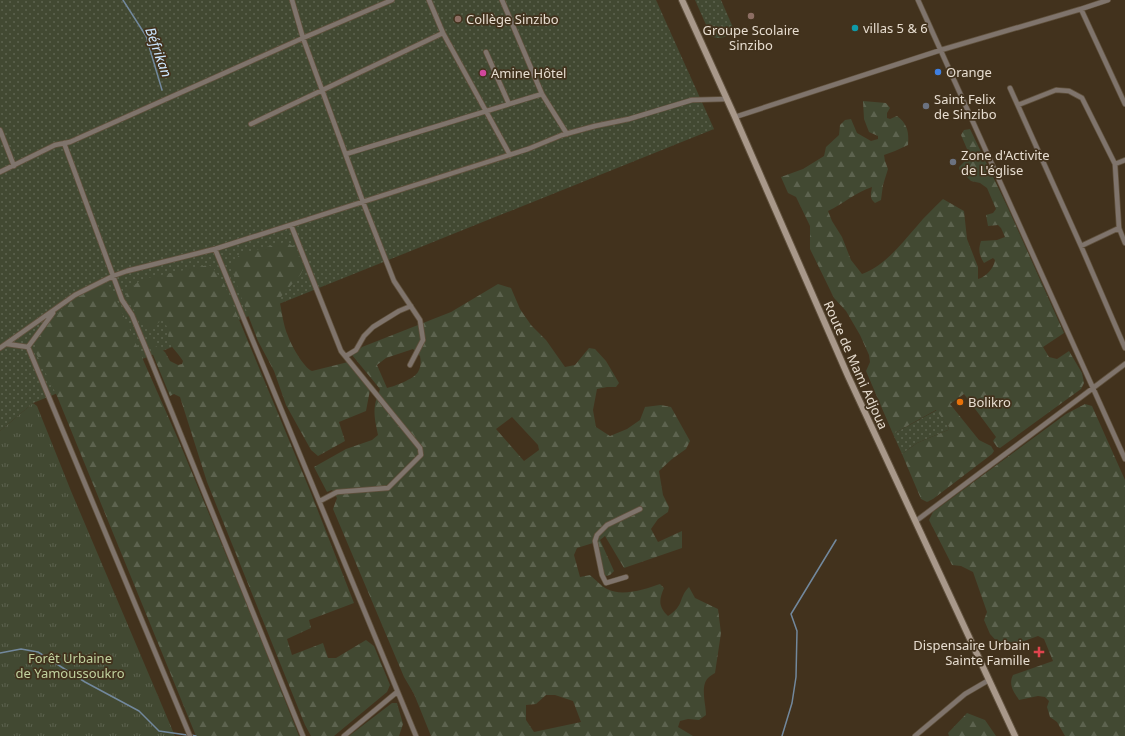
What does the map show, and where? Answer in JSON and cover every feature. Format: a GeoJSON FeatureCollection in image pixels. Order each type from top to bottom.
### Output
{"type":"FeatureCollection","features":[{"type":"Feature","properties":{"kind":"street"},"geometry":{"type":"LineString","coordinates":[[292,0],[303,38],[363,202],[394,281],[420,320],[423,340],[410,365]]}},
{"type":"Feature","properties":{"kind":"street"},"geometry":{"type":"LineString","coordinates":[[0,172],[55,145],[70,142],[392,0]]}},
{"type":"Feature","properties":{"kind":"street"},"geometry":{"type":"LineString","coordinates":[[429,0],[443,33],[510,155]]}},
{"type":"Feature","properties":{"kind":"street"},"geometry":{"type":"LineString","coordinates":[[502,0],[542,94],[566,134]]}},
{"type":"Feature","properties":{"kind":"street","name":"Route de Mami Adjoua"},"geometry":{"type":"LineString","coordinates":[[682,0],[735,117],[848,376],[1015,736]]}},
{"type":"Feature","properties":{"kind":"street"},"geometry":{"type":"LineString","coordinates":[[918,0],[1125,459]]}},
{"type":"Feature","properties":{"kind":"street"},"geometry":{"type":"LineString","coordinates":[[735,117],[941,50],[1108,0]]}},
{"type":"Feature","properties":{"kind":"street"},"geometry":{"type":"LineString","coordinates":[[1081,9],[1125,104]]}},
{"type":"Feature","properties":{"kind":"street"},"geometry":{"type":"LineString","coordinates":[[251,124],[443,33]]}},
{"type":"Feature","properties":{"kind":"street"},"geometry":{"type":"LineString","coordinates":[[486,52],[509,104]]}},
{"type":"Feature","properties":{"kind":"street"},"geometry":{"type":"LineString","coordinates":[[1010,88],[1125,348]]}},
{"type":"Feature","properties":{"kind":"street"},"geometry":{"type":"LineString","coordinates":[[1018,105],[1056,90],[1069,91],[1082,98],[1115,164],[1118,228],[1125,243]]}},
{"type":"Feature","properties":{"kind":"street"},"geometry":{"type":"LineString","coordinates":[[346,154],[542,94]]}},
{"type":"Feature","properties":{"kind":"street"},"geometry":{"type":"LineString","coordinates":[[0,348],[75,295],[113,276],[127,271],[215,249],[510,155],[566,134],[629,119],[692,100],[727,99]]}},
{"type":"Feature","properties":{"kind":"street"},"geometry":{"type":"LineString","coordinates":[[0,130],[14,166]]}},
{"type":"Feature","properties":{"kind":"street"},"geometry":{"type":"LineString","coordinates":[[64,143],[122,300],[132,315],[150,358],[303,736]]}},
{"type":"Feature","properties":{"kind":"street"},"geometry":{"type":"LineString","coordinates":[[1115,164],[1125,160]]}},
{"type":"Feature","properties":{"kind":"street"},"geometry":{"type":"LineString","coordinates":[[291,225],[341,351],[420,448],[421,455],[388,488],[337,492],[320,501]]}},
{"type":"Feature","properties":{"kind":"street"},"geometry":{"type":"LineString","coordinates":[[1081,246],[1118,228]]}},
{"type":"Feature","properties":{"kind":"street"},"geometry":{"type":"LineString","coordinates":[[215,249],[416,736]]}},
{"type":"Feature","properties":{"kind":"street"},"geometry":{"type":"LineString","coordinates":[[346,356],[356,350],[364,336],[373,327],[399,311],[411,306]]}},
{"type":"Feature","properties":{"kind":"street"},"geometry":{"type":"LineString","coordinates":[[28,347],[55,309]]}},
{"type":"Feature","properties":{"kind":"street"},"geometry":{"type":"LineString","coordinates":[[6,344],[28,347]]}},
{"type":"Feature","properties":{"kind":"street"},"geometry":{"type":"LineString","coordinates":[[28,347],[190,736]]}},
{"type":"Feature","properties":{"kind":"street"},"geometry":{"type":"LineString","coordinates":[[916,521],[1125,364]]}},
{"type":"Feature","properties":{"kind":"street"},"geometry":{"type":"LineString","coordinates":[[626,577],[606,583],[602,575],[595,541],[597,535],[607,525],[640,509]]}},
{"type":"Feature","properties":{"kind":"street"},"geometry":{"type":"LineString","coordinates":[[914,736],[965,694],[989,680]]}},
{"type":"Feature","properties":{"kind":"street"},"geometry":{"type":"LineString","coordinates":[[344,736],[397,692]]}},
{"type":"Feature","properties":{"kind":"green space"},"geometry":{"type":"Polygon","coordinates":[[[0,0],[656,0],[714,129],[33,403],[0,431],[0,0]]]}},
{"type":"Feature","properties":{"kind":"green space"},"geometry":{"type":"Polygon","coordinates":[[[695,0],[721,0],[735,32],[720,38],[711,36],[695,0]]]}},
{"type":"Feature","properties":{"kind":"green space"},"geometry":{"type":"Polygon","coordinates":[[[863,101],[886,103],[890,108],[887,113],[887,118],[890,119],[897,116],[904,122],[908,133],[908,145],[884,155],[888,169],[883,185],[881,200],[875,203],[872,199],[872,187],[860,192],[828,211],[832,221],[842,237],[851,260],[862,274],[871,270],[886,260],[943,199],[964,211],[967,239],[978,267],[978,279],[989,272],[995,260],[993,258],[984,263],[980,252],[981,241],[997,240],[1005,237],[998,225],[988,226],[986,215],[993,213],[996,209],[987,188],[980,183],[971,181],[959,169],[959,167],[970,156],[961,135],[964,130],[970,129],[1008,208],[1064,333],[1043,347],[1049,357],[1057,359],[1069,351],[1082,373],[1084,383],[1081,389],[1000,448],[997,447],[993,441],[996,437],[964,394],[950,404],[979,440],[991,446],[994,451],[933,499],[927,502],[921,499],[902,454],[917,443],[948,430],[949,427],[936,410],[893,434],[866,371],[870,362],[869,355],[860,335],[846,311],[834,298],[810,249],[810,226],[796,197],[788,193],[781,177],[803,169],[824,156],[826,147],[839,135],[840,125],[845,120],[851,119],[857,133],[871,141],[878,139],[878,136],[869,132],[864,119],[863,101]]]}},
{"type":"Feature","properties":{"kind":"green space"},"geometry":{"type":"Polygon","coordinates":[[[285,242],[295,247],[304,266],[301,274],[279,299],[285,327],[295,350],[305,366],[312,371],[348,362],[370,390],[366,411],[339,422],[345,441],[318,456],[311,450],[286,405],[274,371],[258,341],[231,267],[233,261],[241,254],[285,242]]]}},
{"type":"Feature","properties":{"kind":"green space"},"geometry":{"type":"Polygon","coordinates":[[[208,265],[212,267],[223,281],[311,493],[354,603],[309,620],[311,628],[287,639],[292,655],[323,643],[328,658],[336,658],[366,640],[374,646],[390,685],[387,692],[334,736],[311,736],[305,725],[207,482],[180,397],[174,394],[170,396],[149,345],[148,337],[157,347],[165,352],[170,361],[178,365],[182,364],[183,361],[170,343],[168,335],[169,330],[163,320],[148,329],[145,327],[126,298],[128,289],[143,279],[208,265]]]}},
{"type":"Feature","properties":{"kind":"green space"},"geometry":{"type":"Polygon","coordinates":[[[498,284],[511,288],[520,309],[531,325],[546,340],[565,367],[575,365],[589,348],[595,349],[606,361],[619,383],[616,387],[597,389],[593,410],[596,427],[610,436],[627,429],[640,420],[645,407],[661,405],[671,407],[690,441],[686,449],[659,471],[663,495],[669,507],[668,512],[658,519],[651,529],[658,542],[682,531],[682,548],[624,568],[605,536],[600,540],[614,571],[610,575],[606,576],[593,543],[577,548],[574,555],[580,577],[590,575],[607,589],[627,592],[660,584],[664,588],[660,603],[662,609],[668,616],[677,608],[683,595],[689,587],[695,598],[718,609],[721,633],[715,673],[708,678],[704,686],[706,715],[699,720],[688,719],[680,721],[678,727],[693,736],[431,736],[414,694],[404,677],[333,509],[337,498],[332,490],[327,492],[314,467],[346,449],[372,440],[378,435],[374,412],[380,389],[352,355],[362,347],[451,312],[498,284]],[[413,349],[386,358],[377,365],[387,388],[409,380],[418,372],[420,368],[420,356],[413,349]],[[512,417],[496,429],[524,461],[539,450],[538,445],[512,417]],[[546,695],[536,704],[526,705],[526,720],[534,732],[581,722],[573,701],[555,695],[546,695]]]}},
{"type":"Feature","properties":{"kind":"green space"},"geometry":{"type":"Polygon","coordinates":[[[102,285],[111,287],[178,439],[256,627],[299,736],[196,736],[57,396],[36,353],[37,337],[50,321],[68,303],[90,289],[102,285]]]}},
{"type":"Feature","properties":{"kind":"green space","name":"Forêt Urbaine de Yamoussoukro"},"geometry":{"type":"Polygon","coordinates":[[[33,403],[37,406],[71,491],[175,736],[0,736],[0,431],[33,403]]]}},
{"type":"Feature","properties":{"kind":"green space"},"geometry":{"type":"Polygon","coordinates":[[[1085,404],[1092,406],[1125,480],[1125,736],[1065,736],[1057,722],[1050,717],[1047,707],[1049,701],[1045,697],[1038,696],[1019,700],[1011,685],[1013,675],[1053,661],[1044,639],[1038,636],[1008,647],[1002,647],[990,634],[984,620],[987,612],[973,572],[961,566],[952,565],[929,520],[933,512],[1066,414],[1085,404]]]}},
{"type":"Feature","properties":{"kind":"green space"},"geometry":{"type":"Polygon","coordinates":[[[937,410],[949,427],[948,430],[917,443],[902,454],[893,434],[937,410]]]}},
{"type":"Feature","properties":{"kind":"green space"},"geometry":{"type":"Polygon","coordinates":[[[392,703],[397,703],[403,724],[399,736],[349,736],[392,703]]]}},
{"type":"Feature","properties":{"kind":"green space"},"geometry":{"type":"Polygon","coordinates":[[[967,713],[985,720],[996,736],[949,736],[948,733],[967,713]]]}},
{"type":"Feature","properties":{"kind":"waterway","name":"Béfrikan"},"geometry":{"type":"LineString","coordinates":[[123,0],[146,36],[162,90]]}},
{"type":"Feature","properties":{"kind":"waterway"},"geometry":{"type":"LineString","coordinates":[[782,736],[792,703],[796,677],[797,631],[791,614],[836,540]]}},
{"type":"Feature","properties":{"kind":"waterway"},"geometry":{"type":"LineString","coordinates":[[0,653],[21,649],[38,652],[85,682],[139,711],[159,731],[187,735]]}},
{"type":"Feature","properties":{"kind":"waterway"},"geometry":{"type":"LineString","coordinates":[[191,735],[196,736]]}},
{"type":"Feature","properties":{"kind":"place","name":"Groupe Scolaire Sinzibo"},"geometry":{"type":"Point","coordinates":[751,16]}},
{"type":"Feature","properties":{"kind":"place","name":"Collège Sinzibo"},"geometry":{"type":"Point","coordinates":[458,19]}},
{"type":"Feature","properties":{"kind":"place","name":"villas 5 & 6"},"geometry":{"type":"Point","coordinates":[855,28]}},
{"type":"Feature","properties":{"kind":"place","name":"Orange"},"geometry":{"type":"Point","coordinates":[938,72]}},
{"type":"Feature","properties":{"kind":"place","name":"Amine Hôtel"},"geometry":{"type":"Point","coordinates":[483,73]}},
{"type":"Feature","properties":{"kind":"place","name":"Saint Felix de Sinzibo"},"geometry":{"type":"Point","coordinates":[926,106]}},
{"type":"Feature","properties":{"kind":"place","name":"Zone d'Activite de L'église"},"geometry":{"type":"Point","coordinates":[953,162]}},
{"type":"Feature","properties":{"kind":"place","name":"Bolikro"},"geometry":{"type":"Point","coordinates":[960,402]}},
{"type":"Feature","properties":{"kind":"place","name":"Dispensaire Urbain Sainte Famille"},"geometry":{"type":"Point","coordinates":[1039,652]}}]}
